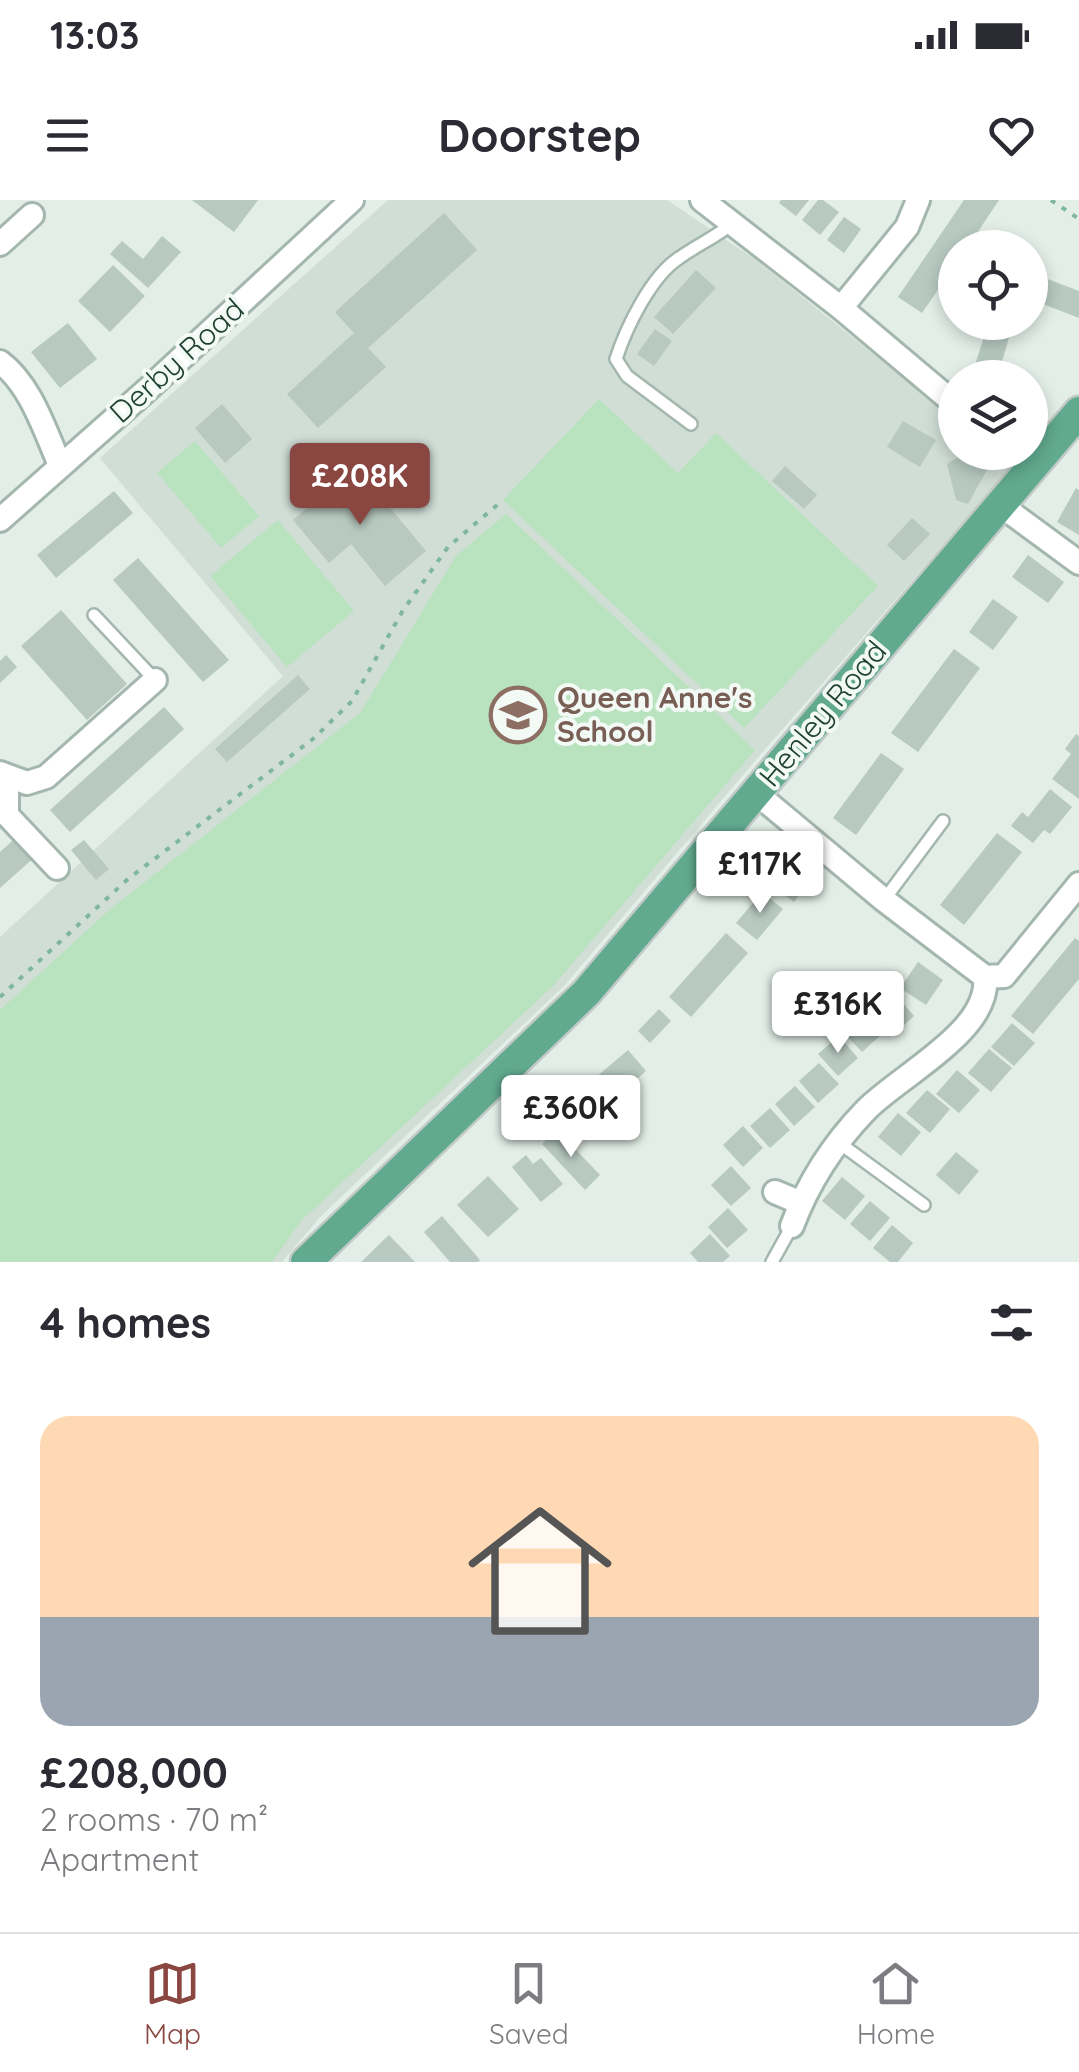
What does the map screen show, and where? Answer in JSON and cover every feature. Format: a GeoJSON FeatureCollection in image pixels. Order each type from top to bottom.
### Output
{"type":"FeatureCollection","features":[{"type":"Feature","properties":{"kind":"main road","name":"Henley Road"},"geometry":{"type":"LineString","coordinates":[[1048,438],[1079,412]]}},
{"type":"Feature","properties":{"kind":"main road","name":"Henley Road"},"geometry":{"type":"LineString","coordinates":[[306,1262],[586,993],[956,558],[999,504],[1016,470]]}},
{"type":"Feature","properties":{"kind":"street","name":"Derby Road"},"geometry":{"type":"LineString","coordinates":[[0,520],[352,200]]}},
{"type":"Feature","properties":{"kind":"street"},"geometry":{"type":"LineString","coordinates":[[702,200],[938,390]]}},
{"type":"Feature","properties":{"kind":"street"},"geometry":{"type":"LineString","coordinates":[[841,308],[907,227],[918,200]]}},
{"type":"Feature","properties":{"kind":"street"},"geometry":{"type":"LineString","coordinates":[[0,244],[32,215]]}},
{"type":"Feature","properties":{"kind":"street"},"geometry":{"type":"LineString","coordinates":[[0,362],[12,371],[32,403],[60,466]]}},
{"type":"Feature","properties":{"kind":"street"},"geometry":{"type":"LineString","coordinates":[[999,504],[1079,562]]}},
{"type":"Feature","properties":{"kind":"street"},"geometry":{"type":"LineString","coordinates":[[57,868],[6,814],[3,775],[27,782],[46,777],[156,680]]}},
{"type":"Feature","properties":{"kind":"street"},"geometry":{"type":"LineString","coordinates":[[756,793],[884,900],[985,977],[1004,976],[1075,897]]}},
{"type":"Feature","properties":{"kind":"street"},"geometry":{"type":"LineString","coordinates":[[792,1226],[801,1203],[838,1142],[869,1107],[944,1048],[972,1018],[983,1004],[985,977]]}},
{"type":"Feature","properties":{"kind":"street"},"geometry":{"type":"LineString","coordinates":[[775,1192],[801,1203]]}},
{"type":"Feature","properties":{"kind":"lane"},"geometry":{"type":"LineString","coordinates":[[691,424],[626,376],[616,359],[640,308],[663,272],[733,224]]}},
{"type":"Feature","properties":{"kind":"lane"},"geometry":{"type":"LineString","coordinates":[[94,615],[156,680]]}},
{"type":"Feature","properties":{"kind":"lane"},"geometry":{"type":"LineString","coordinates":[[884,900],[943,822]]}},
{"type":"Feature","properties":{"kind":"lane"},"geometry":{"type":"LineString","coordinates":[[838,1142],[924,1204]]}},
{"type":"Feature","properties":{"kind":"lane"},"geometry":{"type":"LineString","coordinates":[[772,1262],[792,1226]]}},
{"type":"Feature","properties":{"kind":"path"},"geometry":{"type":"LineString","coordinates":[[1051,200],[1079,219]]}},
{"type":"Feature","properties":{"kind":"path"},"geometry":{"type":"LineString","coordinates":[[0,997],[128,880],[326,726],[352,701],[402,612],[448,547],[504,500]]}},
{"type":"Feature","properties":{"kind":"shaded area","name":"Queen Anne's School"},"geometry":{"type":"Polygon","coordinates":[[[388,200],[667,200],[756,260],[938,405],[938,470],[1009,470],[564,986],[321,1216],[282,1262],[0,1262],[0,937],[283,676],[100,458],[388,200]]]}},
{"type":"Feature","properties":{"kind":"green space"},"geometry":{"type":"Polygon","coordinates":[[[599,399],[678,473],[716,433],[878,586],[744,728],[503,500],[599,399]]]}},
{"type":"Feature","properties":{"kind":"green space"},"geometry":{"type":"Polygon","coordinates":[[[195,441],[259,516],[221,548],[157,473],[195,441]]]}},
{"type":"Feature","properties":{"kind":"green space"},"geometry":{"type":"Polygon","coordinates":[[[506,514],[755,750],[554,985],[302,1220],[272,1262],[0,1262],[0,1010],[109,910],[360,713],[456,556],[506,514]]]}},
{"type":"Feature","properties":{"kind":"green space"},"geometry":{"type":"Polygon","coordinates":[[[278,520],[354,611],[287,667],[210,576],[278,520]]]}},
{"type":"Feature","properties":{"kind":"building"},"geometry":{"type":"Polygon","coordinates":[[[192,200],[258,200],[234,232],[192,200]]]}},
{"type":"Feature","properties":{"kind":"building"},"geometry":{"type":"Polygon","coordinates":[[[809,200],[796,216],[779,203],[809,200]]]}},
{"type":"Feature","properties":{"kind":"building"},"geometry":{"type":"Polygon","coordinates":[[[818,200],[839,212],[820,235],[802,220],[818,200]]]}},
{"type":"Feature","properties":{"kind":"building"},"geometry":{"type":"Polygon","coordinates":[[[964,200],[999,200],[979,230],[944,230],[964,200]]]}},
{"type":"Feature","properties":{"kind":"building"},"geometry":{"type":"Polygon","coordinates":[[[444,213],[477,250],[368,348],[386,367],[318,428],[287,394],[354,333],[335,312],[444,213]]]}},
{"type":"Feature","properties":{"kind":"building"},"geometry":{"type":"Polygon","coordinates":[[[844,217],[861,229],[844,253],[827,240],[844,217]]]}},
{"type":"Feature","properties":{"kind":"building"},"geometry":{"type":"Polygon","coordinates":[[[162,236],[181,252],[148,288],[110,254],[122,241],[143,259],[162,236]]]}},
{"type":"Feature","properties":{"kind":"building"},"geometry":{"type":"Polygon","coordinates":[[[938,238],[938,290],[922,313],[898,297],[938,238]]]}},
{"type":"Feature","properties":{"kind":"building"},"geometry":{"type":"Polygon","coordinates":[[[113,265],[145,296],[110,332],[78,301],[113,265]]]}},
{"type":"Feature","properties":{"kind":"building"},"geometry":{"type":"Polygon","coordinates":[[[696,270],[716,288],[673,334],[654,317],[696,270]]]}},
{"type":"Feature","properties":{"kind":"building"},"geometry":{"type":"Polygon","coordinates":[[[1048,279],[1079,291],[1079,318],[1048,306],[1048,279]]]}},
{"type":"Feature","properties":{"kind":"building"},"geometry":{"type":"Polygon","coordinates":[[[68,323],[97,359],[60,388],[31,352],[68,323]]]}},
{"type":"Feature","properties":{"kind":"building"},"geometry":{"type":"Polygon","coordinates":[[[655,329],[672,341],[654,366],[637,354],[655,329]]]}},
{"type":"Feature","properties":{"kind":"building"},"geometry":{"type":"Polygon","coordinates":[[[983,340],[1008,340],[1003,360],[977,360],[983,340]]]}},
{"type":"Feature","properties":{"kind":"building"},"geometry":{"type":"Polygon","coordinates":[[[222,404],[252,439],[225,463],[195,428],[222,404]]]}},
{"type":"Feature","properties":{"kind":"building"},"geometry":{"type":"Polygon","coordinates":[[[903,421],[936,440],[920,467],[887,447],[903,421]]]}},
{"type":"Feature","properties":{"kind":"building"},"geometry":{"type":"Polygon","coordinates":[[[785,466],[817,495],[804,509],[772,481],[785,466]]]}},
{"type":"Feature","properties":{"kind":"building"},"geometry":{"type":"Polygon","coordinates":[[[356,467],[426,551],[385,586],[351,544],[329,563],[293,520],[356,467]]]}},
{"type":"Feature","properties":{"kind":"building"},"geometry":{"type":"Polygon","coordinates":[[[948,470],[987,470],[968,504],[956,500],[948,470]]]}},
{"type":"Feature","properties":{"kind":"building"},"geometry":{"type":"Polygon","coordinates":[[[1076,488],[1079,490],[1079,535],[1057,522],[1076,488]]]}},
{"type":"Feature","properties":{"kind":"building"},"geometry":{"type":"Polygon","coordinates":[[[114,491],[133,513],[56,578],[37,555],[114,491]]]}},
{"type":"Feature","properties":{"kind":"building"},"geometry":{"type":"Polygon","coordinates":[[[912,518],[930,534],[904,561],[887,545],[912,518]]]}},
{"type":"Feature","properties":{"kind":"building"},"geometry":{"type":"Polygon","coordinates":[[[1028,555],[1064,582],[1048,603],[1012,577],[1028,555]]]}},
{"type":"Feature","properties":{"kind":"building"},"geometry":{"type":"Polygon","coordinates":[[[138,558],[229,660],[203,682],[113,580],[138,558]]]}},
{"type":"Feature","properties":{"kind":"building"},"geometry":{"type":"Polygon","coordinates":[[[993,599],[1018,617],[993,650],[969,632],[993,599]]]}},
{"type":"Feature","properties":{"kind":"building"},"geometry":{"type":"Polygon","coordinates":[[[61,610],[127,684],[87,720],[21,646],[61,610]]]}},
{"type":"Feature","properties":{"kind":"building"},"geometry":{"type":"Polygon","coordinates":[[[954,649],[980,668],[918,752],[891,733],[954,649]]]}},
{"type":"Feature","properties":{"kind":"building"},"geometry":{"type":"Polygon","coordinates":[[[6,655],[17,667],[0,683],[0,661],[6,655]]]}},
{"type":"Feature","properties":{"kind":"building"},"geometry":{"type":"Polygon","coordinates":[[[298,675],[310,689],[227,762],[215,749],[298,675]]]}},
{"type":"Feature","properties":{"kind":"building"},"geometry":{"type":"Polygon","coordinates":[[[164,707],[184,729],[70,832],[50,810],[164,707]]]}},
{"type":"Feature","properties":{"kind":"building"},"geometry":{"type":"Polygon","coordinates":[[[1076,734],[1079,799],[1052,779],[1071,754],[1065,749],[1076,734]]]}},
{"type":"Feature","properties":{"kind":"building"},"geometry":{"type":"Polygon","coordinates":[[[881,753],[904,769],[856,835],[833,818],[881,753]]]}},
{"type":"Feature","properties":{"kind":"building"},"geometry":{"type":"Polygon","coordinates":[[[1050,789],[1072,807],[1050,834],[1044,830],[1033,843],[1011,826],[1022,812],[1028,817],[1050,789]]]}},
{"type":"Feature","properties":{"kind":"building"},"geometry":{"type":"Polygon","coordinates":[[[997,833],[1022,852],[964,925],[940,905],[997,833]]]}},
{"type":"Feature","properties":{"kind":"building"},"geometry":{"type":"Polygon","coordinates":[[[19,835],[37,855],[0,888],[0,852],[19,835]]]}},
{"type":"Feature","properties":{"kind":"building"},"geometry":{"type":"Polygon","coordinates":[[[84,840],[109,869],[96,880],[71,850],[84,840]]]}},
{"type":"Feature","properties":{"kind":"building"},"geometry":{"type":"Polygon","coordinates":[[[791,856],[815,873],[794,902],[770,884],[791,856]]]}},
{"type":"Feature","properties":{"kind":"building"},"geometry":{"type":"Polygon","coordinates":[[[762,892],[783,909],[757,940],[736,923],[762,892]]]}},
{"type":"Feature","properties":{"kind":"building"},"geometry":{"type":"Polygon","coordinates":[[[726,933],[748,953],[691,1017],[669,997],[726,933]]]}},
{"type":"Feature","properties":{"kind":"building"},"geometry":{"type":"Polygon","coordinates":[[[1075,938],[1079,941],[1079,979],[1033,1034],[1011,1016],[1075,938]]]}},
{"type":"Feature","properties":{"kind":"building"},"geometry":{"type":"Polygon","coordinates":[[[918,962],[943,980],[926,1005],[900,988],[918,962]]]}},
{"type":"Feature","properties":{"kind":"building"},"geometry":{"type":"Polygon","coordinates":[[[895,994],[914,1016],[893,1035],[873,1014],[895,994]]]}},
{"type":"Feature","properties":{"kind":"building"},"geometry":{"type":"Polygon","coordinates":[[[659,1009],[671,1021],[650,1043],[638,1031],[659,1009]]]}},
{"type":"Feature","properties":{"kind":"building"},"geometry":{"type":"Polygon","coordinates":[[[863,1012],[882,1034],[862,1052],[842,1031],[863,1012]]]}},
{"type":"Feature","properties":{"kind":"building"},"geometry":{"type":"Polygon","coordinates":[[[1012,1023],[1035,1043],[1014,1066],[991,1047],[1012,1023]]]}},
{"type":"Feature","properties":{"kind":"building"},"geometry":{"type":"Polygon","coordinates":[[[839,1036],[858,1058],[838,1076],[818,1054],[839,1036]]]}},
{"type":"Feature","properties":{"kind":"building"},"geometry":{"type":"Polygon","coordinates":[[[989,1049],[1012,1068],[991,1092],[968,1073],[989,1049]]]}},
{"type":"Feature","properties":{"kind":"building"},"geometry":{"type":"Polygon","coordinates":[[[628,1050],[646,1071],[613,1100],[595,1078],[628,1050]]]}},
{"type":"Feature","properties":{"kind":"building"},"geometry":{"type":"Polygon","coordinates":[[[819,1063],[839,1084],[818,1103],[799,1081],[819,1063]]]}},
{"type":"Feature","properties":{"kind":"building"},"geometry":{"type":"Polygon","coordinates":[[[957,1070],[980,1090],[959,1113],[936,1094],[957,1070]]]}},
{"type":"Feature","properties":{"kind":"building"},"geometry":{"type":"Polygon","coordinates":[[[795,1086],[815,1107],[794,1126],[775,1104],[795,1086]]]}},
{"type":"Feature","properties":{"kind":"building"},"geometry":{"type":"Polygon","coordinates":[[[927,1090],[950,1109],[930,1133],[906,1113],[927,1090]]]}},
{"type":"Feature","properties":{"kind":"building"},"geometry":{"type":"Polygon","coordinates":[[[587,1093],[608,1118],[587,1135],[567,1111],[587,1093]]]}},
{"type":"Feature","properties":{"kind":"building"},"geometry":{"type":"Polygon","coordinates":[[[770,1108],[790,1130],[770,1148],[750,1126],[770,1108]]]}},
{"type":"Feature","properties":{"kind":"building"},"geometry":{"type":"Polygon","coordinates":[[[898,1113],[921,1132],[901,1156],[878,1137],[898,1113]]]}},
{"type":"Feature","properties":{"kind":"building"},"geometry":{"type":"Polygon","coordinates":[[[743,1126],[763,1148],[743,1167],[723,1145],[743,1126]]]}},
{"type":"Feature","properties":{"kind":"building"},"geometry":{"type":"Polygon","coordinates":[[[557,1130],[600,1175],[585,1190],[542,1144],[557,1130]]]}},
{"type":"Feature","properties":{"kind":"building"},"geometry":{"type":"Polygon","coordinates":[[[956,1152],[979,1171],[959,1195],[936,1175],[956,1152]]]}},
{"type":"Feature","properties":{"kind":"building"},"geometry":{"type":"Polygon","coordinates":[[[526,1155],[533,1164],[541,1158],[563,1184],[541,1202],[512,1167],[526,1155]]]}},
{"type":"Feature","properties":{"kind":"building"},"geometry":{"type":"Polygon","coordinates":[[[731,1166],[751,1188],[731,1206],[711,1185],[731,1166]]]}},
{"type":"Feature","properties":{"kind":"building"},"geometry":{"type":"Polygon","coordinates":[[[488,1176],[519,1209],[488,1237],[457,1205],[488,1176]]]}},
{"type":"Feature","properties":{"kind":"building"},"geometry":{"type":"Polygon","coordinates":[[[842,1177],[865,1196],[845,1220],[822,1201],[842,1177]]]}},
{"type":"Feature","properties":{"kind":"building"},"geometry":{"type":"Polygon","coordinates":[[[870,1201],[890,1218],[870,1241],[850,1224],[870,1201]]]}},
{"type":"Feature","properties":{"kind":"building"},"geometry":{"type":"Polygon","coordinates":[[[728,1208],[748,1230],[727,1248],[708,1227],[728,1208]]]}},
{"type":"Feature","properties":{"kind":"building"},"geometry":{"type":"Polygon","coordinates":[[[442,1216],[478,1262],[450,1262],[424,1232],[442,1216]]]}},
{"type":"Feature","properties":{"kind":"building"},"geometry":{"type":"Polygon","coordinates":[[[892,1225],[913,1243],[898,1262],[890,1262],[873,1248],[892,1225]]]}},
{"type":"Feature","properties":{"kind":"building"},"geometry":{"type":"Polygon","coordinates":[[[710,1234],[730,1256],[723,1262],[698,1262],[690,1253],[710,1234]]]}},
{"type":"Feature","properties":{"kind":"building"},"geometry":{"type":"Polygon","coordinates":[[[389,1235],[415,1262],[361,1262],[389,1235]]]}},
{"type":"Feature","properties":{"kind":"place","name":"Queen Anne's School"},"geometry":{"type":"Point","coordinates":[518,715]}}]}
